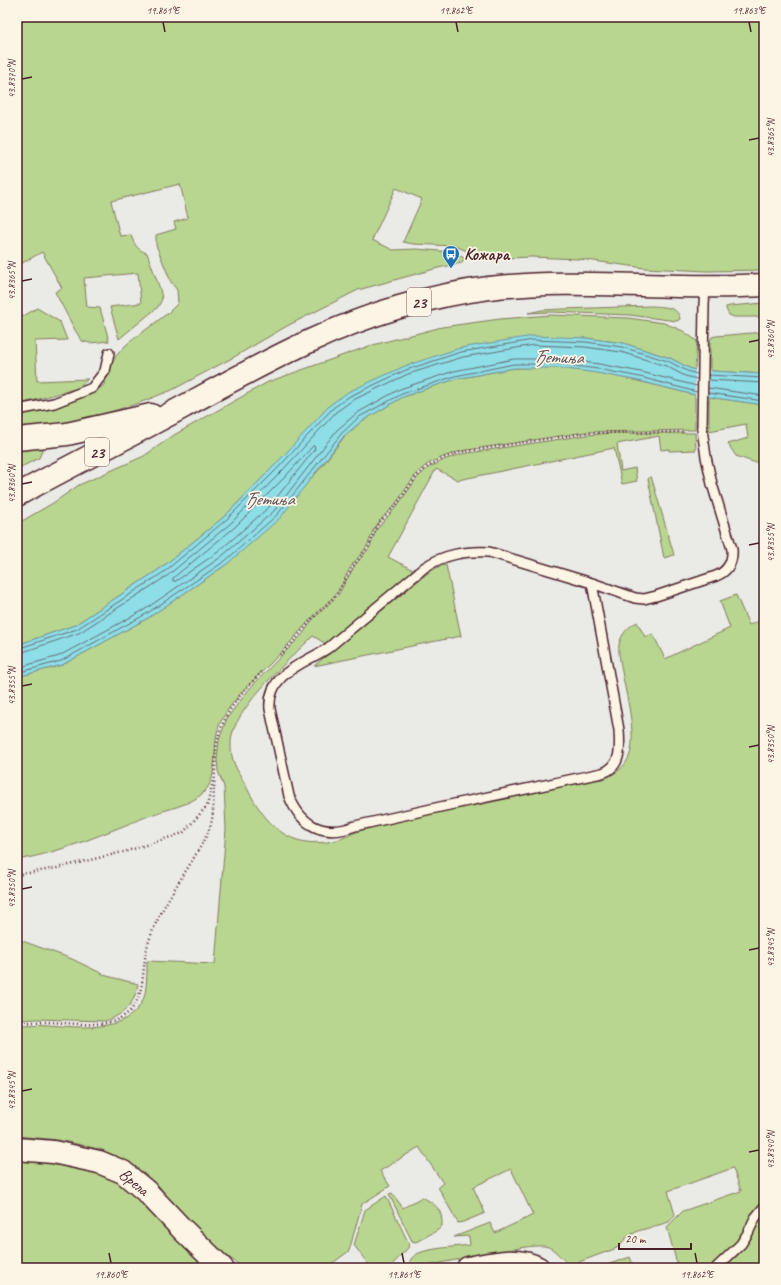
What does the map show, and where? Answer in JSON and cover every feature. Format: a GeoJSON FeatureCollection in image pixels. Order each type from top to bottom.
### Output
{"type":"FeatureCollection","features":[{"type":"Feature","properties":{"kind":"main road","name":"23"},"geometry":{"type":"LineString","coordinates":[[17,495],[310,340],[377,314],[420,302],[479,290],[528,285],[576,284],[706,287],[764,285]]}},
{"type":"Feature","properties":{"kind":"main road"},"geometry":{"type":"LineString","coordinates":[[17,439],[67,434],[178,410]]}},
{"type":"Feature","properties":{"kind":"main road","name":"Врела"},"geometry":{"type":"LineString","coordinates":[[17,1149],[53,1152],[99,1162],[123,1172],[147,1192],[222,1268]]}},
{"type":"Feature","properties":{"kind":"main road"},"geometry":{"type":"LineString","coordinates":[[468,1268],[498,1262],[521,1262],[538,1268]]}},
{"type":"Feature","properties":{"kind":"lane"},"geometry":{"type":"LineString","coordinates":[[592,583],[619,730],[617,761],[615,766],[602,773],[440,806],[355,826],[345,830],[333,831],[316,828],[300,816],[289,796],[270,709],[269,700],[271,691],[287,672],[304,660],[328,648],[425,567],[443,558],[463,552],[488,552],[592,583],[625,596],[644,599],[716,576],[726,570],[730,565],[733,557],[732,549],[712,484],[702,430],[706,287]]}},
{"type":"Feature","properties":{"kind":"lane"},"geometry":{"type":"LineString","coordinates":[[17,410],[54,403],[92,388],[105,371],[109,353]]}},
{"type":"Feature","properties":{"kind":"lane"},"geometry":{"type":"LineString","coordinates":[[716,1268],[741,1244],[755,1218],[764,1207]]}},
{"type":"Feature","properties":{"kind":"path"},"geometry":{"type":"LineString","coordinates":[[276,659],[337,594],[354,565],[369,546],[379,523],[396,505],[416,477],[427,467],[446,457],[461,452],[586,433],[702,430]]}},
{"type":"Feature","properties":{"kind":"path"},"geometry":{"type":"LineString","coordinates":[[17,1022],[105,1023],[117,1020],[128,1013],[136,1003],[142,989],[145,953],[152,931],[206,836],[211,824],[218,741],[221,728],[228,714],[254,680],[265,670]]}},
{"type":"Feature","properties":{"kind":"path"},"geometry":{"type":"LineString","coordinates":[[17,875],[57,868],[127,852],[183,833],[207,806],[215,773]]}},
{"type":"Feature","properties":{"kind":"green space"},"geometry":{"type":"Polygon","coordinates":[[[17,17],[764,17],[764,270],[707,271],[645,268],[579,259],[531,257],[486,259],[455,246],[413,244],[403,242],[422,199],[396,188],[372,240],[393,250],[416,249],[452,252],[464,258],[462,263],[358,290],[287,326],[234,357],[172,390],[139,403],[94,417],[40,428],[17,430],[17,414],[68,403],[90,395],[104,385],[115,357],[127,344],[168,313],[178,303],[177,290],[171,282],[156,245],[156,235],[176,229],[174,222],[188,218],[180,184],[111,201],[120,236],[131,235],[136,246],[147,253],[162,299],[158,307],[119,339],[110,307],[141,303],[138,273],[84,278],[87,307],[100,308],[109,341],[90,343],[82,341],[55,292],[62,288],[42,252],[17,266],[17,17]]]}},
{"type":"Feature","properties":{"kind":"green space"},"geometry":{"type":"Polygon","coordinates":[[[764,303],[764,317],[734,317],[729,315],[726,309],[726,307],[730,306],[764,303]]]}},
{"type":"Feature","properties":{"kind":"green space"},"geometry":{"type":"Polygon","coordinates":[[[652,306],[673,309],[679,315],[680,319],[677,321],[629,315],[551,312],[528,313],[542,310],[652,306]]]}},
{"type":"Feature","properties":{"kind":"green space"},"geometry":{"type":"Polygon","coordinates":[[[37,308],[60,322],[67,340],[35,341],[37,381],[88,379],[78,388],[17,405],[17,320],[37,308]]]}},
{"type":"Feature","properties":{"kind":"green space"},"geometry":{"type":"Polygon","coordinates":[[[550,315],[628,318],[664,323],[683,331],[697,341],[695,370],[670,358],[623,343],[586,338],[460,348],[274,466],[225,516],[161,568],[75,625],[17,645],[17,524],[53,503],[79,485],[144,456],[174,435],[268,382],[369,346],[442,327],[500,319],[550,315]]]}},
{"type":"Feature","properties":{"kind":"green space"},"geometry":{"type":"Polygon","coordinates":[[[764,332],[764,374],[710,371],[710,341],[712,337],[764,332]]]}},
{"type":"Feature","properties":{"kind":"green space"},"geometry":{"type":"Polygon","coordinates":[[[514,368],[560,368],[594,372],[695,395],[695,430],[586,432],[461,451],[442,457],[425,466],[412,480],[391,510],[376,526],[367,546],[351,568],[335,595],[244,690],[226,712],[218,729],[212,777],[204,792],[193,800],[179,806],[151,815],[85,841],[52,852],[17,860],[17,677],[62,665],[148,618],[227,564],[318,471],[344,437],[362,421],[403,397],[431,387],[456,379],[514,368]]]}},
{"type":"Feature","properties":{"kind":"green space"},"geometry":{"type":"Polygon","coordinates":[[[709,397],[764,405],[764,462],[753,462],[736,456],[728,444],[748,438],[746,424],[709,431],[709,397]]]}},
{"type":"Feature","properties":{"kind":"green space"},"geometry":{"type":"Polygon","coordinates":[[[613,433],[695,433],[696,450],[661,450],[659,436],[617,444],[621,471],[635,468],[637,481],[622,484],[614,448],[458,480],[436,469],[388,557],[413,570],[326,644],[313,636],[277,671],[241,715],[234,729],[231,749],[235,764],[249,793],[260,811],[282,833],[291,838],[311,842],[333,841],[359,831],[400,820],[461,806],[602,779],[620,769],[626,763],[631,749],[631,720],[619,655],[619,645],[621,637],[631,626],[637,622],[645,637],[653,634],[665,659],[730,628],[720,601],[736,595],[749,625],[764,619],[764,1201],[753,1215],[737,1243],[710,1268],[664,1268],[677,1264],[667,1227],[683,1211],[741,1191],[733,1168],[668,1191],[675,1215],[669,1222],[638,1231],[627,1237],[617,1248],[571,1265],[552,1249],[540,1246],[519,1248],[416,1268],[411,1267],[409,1264],[411,1260],[418,1253],[470,1245],[469,1236],[454,1237],[490,1223],[495,1233],[533,1215],[511,1169],[473,1187],[485,1213],[458,1223],[438,1187],[443,1183],[419,1147],[380,1171],[390,1186],[362,1204],[349,1251],[326,1268],[244,1268],[220,1251],[170,1200],[159,1186],[132,1164],[99,1149],[59,1140],[17,1136],[17,1025],[87,1027],[114,1023],[126,1019],[136,1011],[143,1000],[146,986],[147,961],[215,964],[226,829],[224,787],[218,771],[217,759],[219,740],[227,718],[250,688],[302,635],[313,619],[338,595],[355,565],[370,547],[376,530],[397,506],[417,478],[428,468],[446,459],[462,454],[587,435],[613,433]]]}},
{"type":"Feature","properties":{"kind":"green space"},"geometry":{"type":"Polygon","coordinates":[[[41,446],[42,451],[39,458],[17,469],[17,447],[41,446]]]}},
{"type":"Feature","properties":{"kind":"green space"},"geometry":{"type":"Polygon","coordinates":[[[651,476],[674,555],[664,558],[648,479],[651,476]]]}},
{"type":"Feature","properties":{"kind":"green space"},"geometry":{"type":"Polygon","coordinates":[[[446,565],[461,636],[314,666],[429,572],[440,566],[446,565]]]}},
{"type":"Feature","properties":{"kind":"green space"},"geometry":{"type":"Polygon","coordinates":[[[17,939],[72,959],[107,976],[138,984],[134,998],[128,1008],[123,1012],[105,1021],[37,1019],[17,1020],[17,939]]]}},
{"type":"Feature","properties":{"kind":"green space"},"geometry":{"type":"Polygon","coordinates":[[[17,1160],[51,1163],[96,1173],[117,1182],[141,1201],[173,1236],[206,1268],[17,1268],[17,1160]]]}},
{"type":"Feature","properties":{"kind":"green space"},"geometry":{"type":"Polygon","coordinates":[[[392,1193],[403,1208],[422,1197],[431,1202],[440,1211],[442,1226],[438,1230],[416,1242],[412,1241],[389,1194],[392,1193]]]}},
{"type":"Feature","properties":{"kind":"green space"},"geometry":{"type":"Polygon","coordinates":[[[386,1196],[409,1244],[408,1248],[389,1268],[363,1268],[368,1264],[354,1245],[365,1210],[386,1196]]]}},
{"type":"Feature","properties":{"kind":"green space"},"geometry":{"type":"Polygon","coordinates":[[[758,1220],[764,1226],[764,1268],[722,1268],[738,1255],[747,1243],[758,1220]]]}},
{"type":"Feature","properties":{"kind":"green space"},"geometry":{"type":"Polygon","coordinates":[[[630,1257],[634,1268],[598,1268],[630,1257]]]}},
{"type":"Feature","properties":{"kind":"water","name":"Ђетиња"},"geometry":{"type":"Polygon","coordinates":[[[533,336],[586,338],[623,343],[670,358],[695,370],[764,374],[764,405],[695,395],[639,381],[559,368],[514,368],[456,379],[403,397],[362,421],[344,436],[280,518],[227,564],[148,618],[62,665],[17,677],[17,645],[75,625],[161,568],[225,516],[274,466],[330,405],[348,392],[405,366],[460,348],[533,336]]]}},
{"type":"Feature","properties":{"kind":"pier"},"geometry":{"type":"Polygon","coordinates":[[[695,368],[710,369],[709,399],[695,397],[695,368]]]}},
{"type":"Feature","properties":{"kind":"place","name":"Кожара"},"geometry":{"type":"Point","coordinates":[451,269]}}]}
